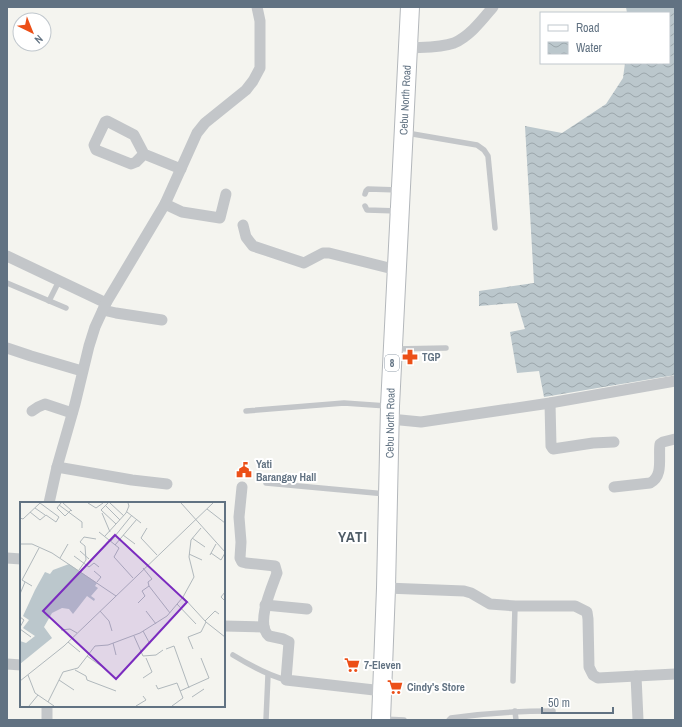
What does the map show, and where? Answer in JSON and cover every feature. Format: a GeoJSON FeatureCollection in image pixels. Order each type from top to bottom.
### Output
{"type":"FeatureCollection","features":[{"type":"Feature","properties":{"kind":"main road","name":"Cebu North Road"},"geometry":{"type":"LineString","coordinates":[[381,719],[392,349],[410,7]]}},
{"type":"Feature","properties":{"kind":"street"},"geometry":{"type":"LineString","coordinates":[[49,502],[82,371],[91,340],[104,306],[165,204],[197,133],[205,123],[246,90],[260,68],[260,21],[257,7]]}},
{"type":"Feature","properties":{"kind":"street"},"geometry":{"type":"LineString","coordinates":[[408,48],[437,47],[454,43],[468,34],[493,7]]}},
{"type":"Feature","properties":{"kind":"street"},"geometry":{"type":"LineString","coordinates":[[144,154],[136,162],[131,164],[96,150],[94,145],[105,122],[107,121],[131,132],[144,154],[182,169]]}},
{"type":"Feature","properties":{"kind":"street"},"geometry":{"type":"LineString","coordinates":[[165,204],[182,212],[220,218],[226,194]]}},
{"type":"Feature","properties":{"kind":"street"},"geometry":{"type":"LineString","coordinates":[[244,225],[246,237],[253,246],[304,263],[323,253],[329,253],[397,270]]}},
{"type":"Feature","properties":{"kind":"street"},"geometry":{"type":"LineString","coordinates":[[7,256],[59,281],[116,313],[162,320]]}},
{"type":"Feature","properties":{"kind":"street"},"geometry":{"type":"LineString","coordinates":[[7,348],[82,371]]}},
{"type":"Feature","properties":{"kind":"street"},"geometry":{"type":"LineString","coordinates":[[390,412],[421,422],[550,403],[675,381]]}},
{"type":"Feature","properties":{"kind":"street"},"geometry":{"type":"LineString","coordinates":[[550,403],[551,446],[553,449],[593,443],[614,442]]}},
{"type":"Feature","properties":{"kind":"street"},"geometry":{"type":"LineString","coordinates":[[32,411],[45,404],[72,413]]}},
{"type":"Feature","properties":{"kind":"street"},"geometry":{"type":"LineString","coordinates":[[614,487],[645,484],[655,480],[658,476],[660,444],[675,439]]}},
{"type":"Feature","properties":{"kind":"street"},"geometry":{"type":"LineString","coordinates":[[57,467],[132,480],[167,484]]}},
{"type":"Feature","properties":{"kind":"street"},"geometry":{"type":"LineString","coordinates":[[242,487],[239,517],[241,542],[240,558],[242,562],[271,565],[276,566],[277,568],[277,573],[265,605],[264,627],[269,636],[289,642],[286,680],[383,691]]}},
{"type":"Feature","properties":{"kind":"street"},"geometry":{"type":"LineString","coordinates":[[7,558],[20,559]]}},
{"type":"Feature","properties":{"kind":"street"},"geometry":{"type":"LineString","coordinates":[[386,588],[464,591],[471,593],[490,604],[515,606],[575,606],[582,608],[587,612],[589,667],[593,675],[598,678],[675,674],[675,679]]}},
{"type":"Feature","properties":{"kind":"street"},"geometry":{"type":"LineString","coordinates":[[265,605],[307,609]]}},
{"type":"Feature","properties":{"kind":"street"},"geometry":{"type":"LineString","coordinates":[[225,626],[264,627]]}},
{"type":"Feature","properties":{"kind":"street"},"geometry":{"type":"LineString","coordinates":[[7,664],[20,665]]}},
{"type":"Feature","properties":{"kind":"street"},"geometry":{"type":"LineString","coordinates":[[636,676],[638,720]]}},
{"type":"Feature","properties":{"kind":"street"},"geometry":{"type":"LineString","coordinates":[[47,707],[47,720]]}},
{"type":"Feature","properties":{"kind":"lane"},"geometry":{"type":"LineString","coordinates":[[404,132],[478,145],[484,150],[488,156],[495,228]]}},
{"type":"Feature","properties":{"kind":"lane"},"geometry":{"type":"LineString","coordinates":[[365,194],[368,189],[401,190]]}},
{"type":"Feature","properties":{"kind":"lane"},"geometry":{"type":"LineString","coordinates":[[365,206],[367,210],[400,211]]}},
{"type":"Feature","properties":{"kind":"lane"},"geometry":{"type":"LineString","coordinates":[[49,301],[59,281]]}},
{"type":"Feature","properties":{"kind":"lane"},"geometry":{"type":"LineString","coordinates":[[7,283],[66,308]]}},
{"type":"Feature","properties":{"kind":"lane"},"geometry":{"type":"LineString","coordinates":[[392,349],[446,348]]}},
{"type":"Feature","properties":{"kind":"lane"},"geometry":{"type":"LineString","coordinates":[[246,411],[344,403],[390,412]]}},
{"type":"Feature","properties":{"kind":"lane"},"geometry":{"type":"LineString","coordinates":[[266,483],[388,494]]}},
{"type":"Feature","properties":{"kind":"lane"},"geometry":{"type":"LineString","coordinates":[[513,681],[515,606]]}},
{"type":"Feature","properties":{"kind":"lane"},"geometry":{"type":"LineString","coordinates":[[233,656],[268,675],[286,680]]}},
{"type":"Feature","properties":{"kind":"lane"},"geometry":{"type":"LineString","coordinates":[[266,720],[268,675]]}},
{"type":"Feature","properties":{"kind":"lane"},"geometry":{"type":"LineString","coordinates":[[515,711],[516,720]]}},
{"type":"Feature","properties":{"kind":"lane"},"geometry":{"type":"LineString","coordinates":[[449,720],[451,718],[469,715],[515,711],[553,711]]}},
{"type":"Feature","properties":{"kind":"lane"},"geometry":{"type":"LineString","coordinates":[[381,719],[404,720]]}},
{"type":"Feature","properties":{"kind":"water"},"geometry":{"type":"Polygon","coordinates":[[[626,7],[675,7],[675,375],[544,397],[539,371],[517,373],[510,332],[525,329],[517,303],[479,306],[479,291],[534,283],[525,126],[562,133],[606,104],[623,78],[625,64],[670,64],[670,12],[627,12],[626,7]]]}},
{"type":"Feature","properties":{"kind":"place","name":"TGP"},"geometry":{"type":"Point","coordinates":[410,357]}},
{"type":"Feature","properties":{"kind":"place","name":"Yati Barangay Hall"},"geometry":{"type":"Point","coordinates":[244,470]}},
{"type":"Feature","properties":{"kind":"place","name":"7-Eleven"},"geometry":{"type":"Point","coordinates":[352,665]}},
{"type":"Feature","properties":{"kind":"place","name":"Cindy's Store"},"geometry":{"type":"Point","coordinates":[395,687]}},
{"type":"Feature","properties":{"kind":"district","name":"YATI"},"geometry":{"type":"Point","coordinates":[353,536]}}]}
